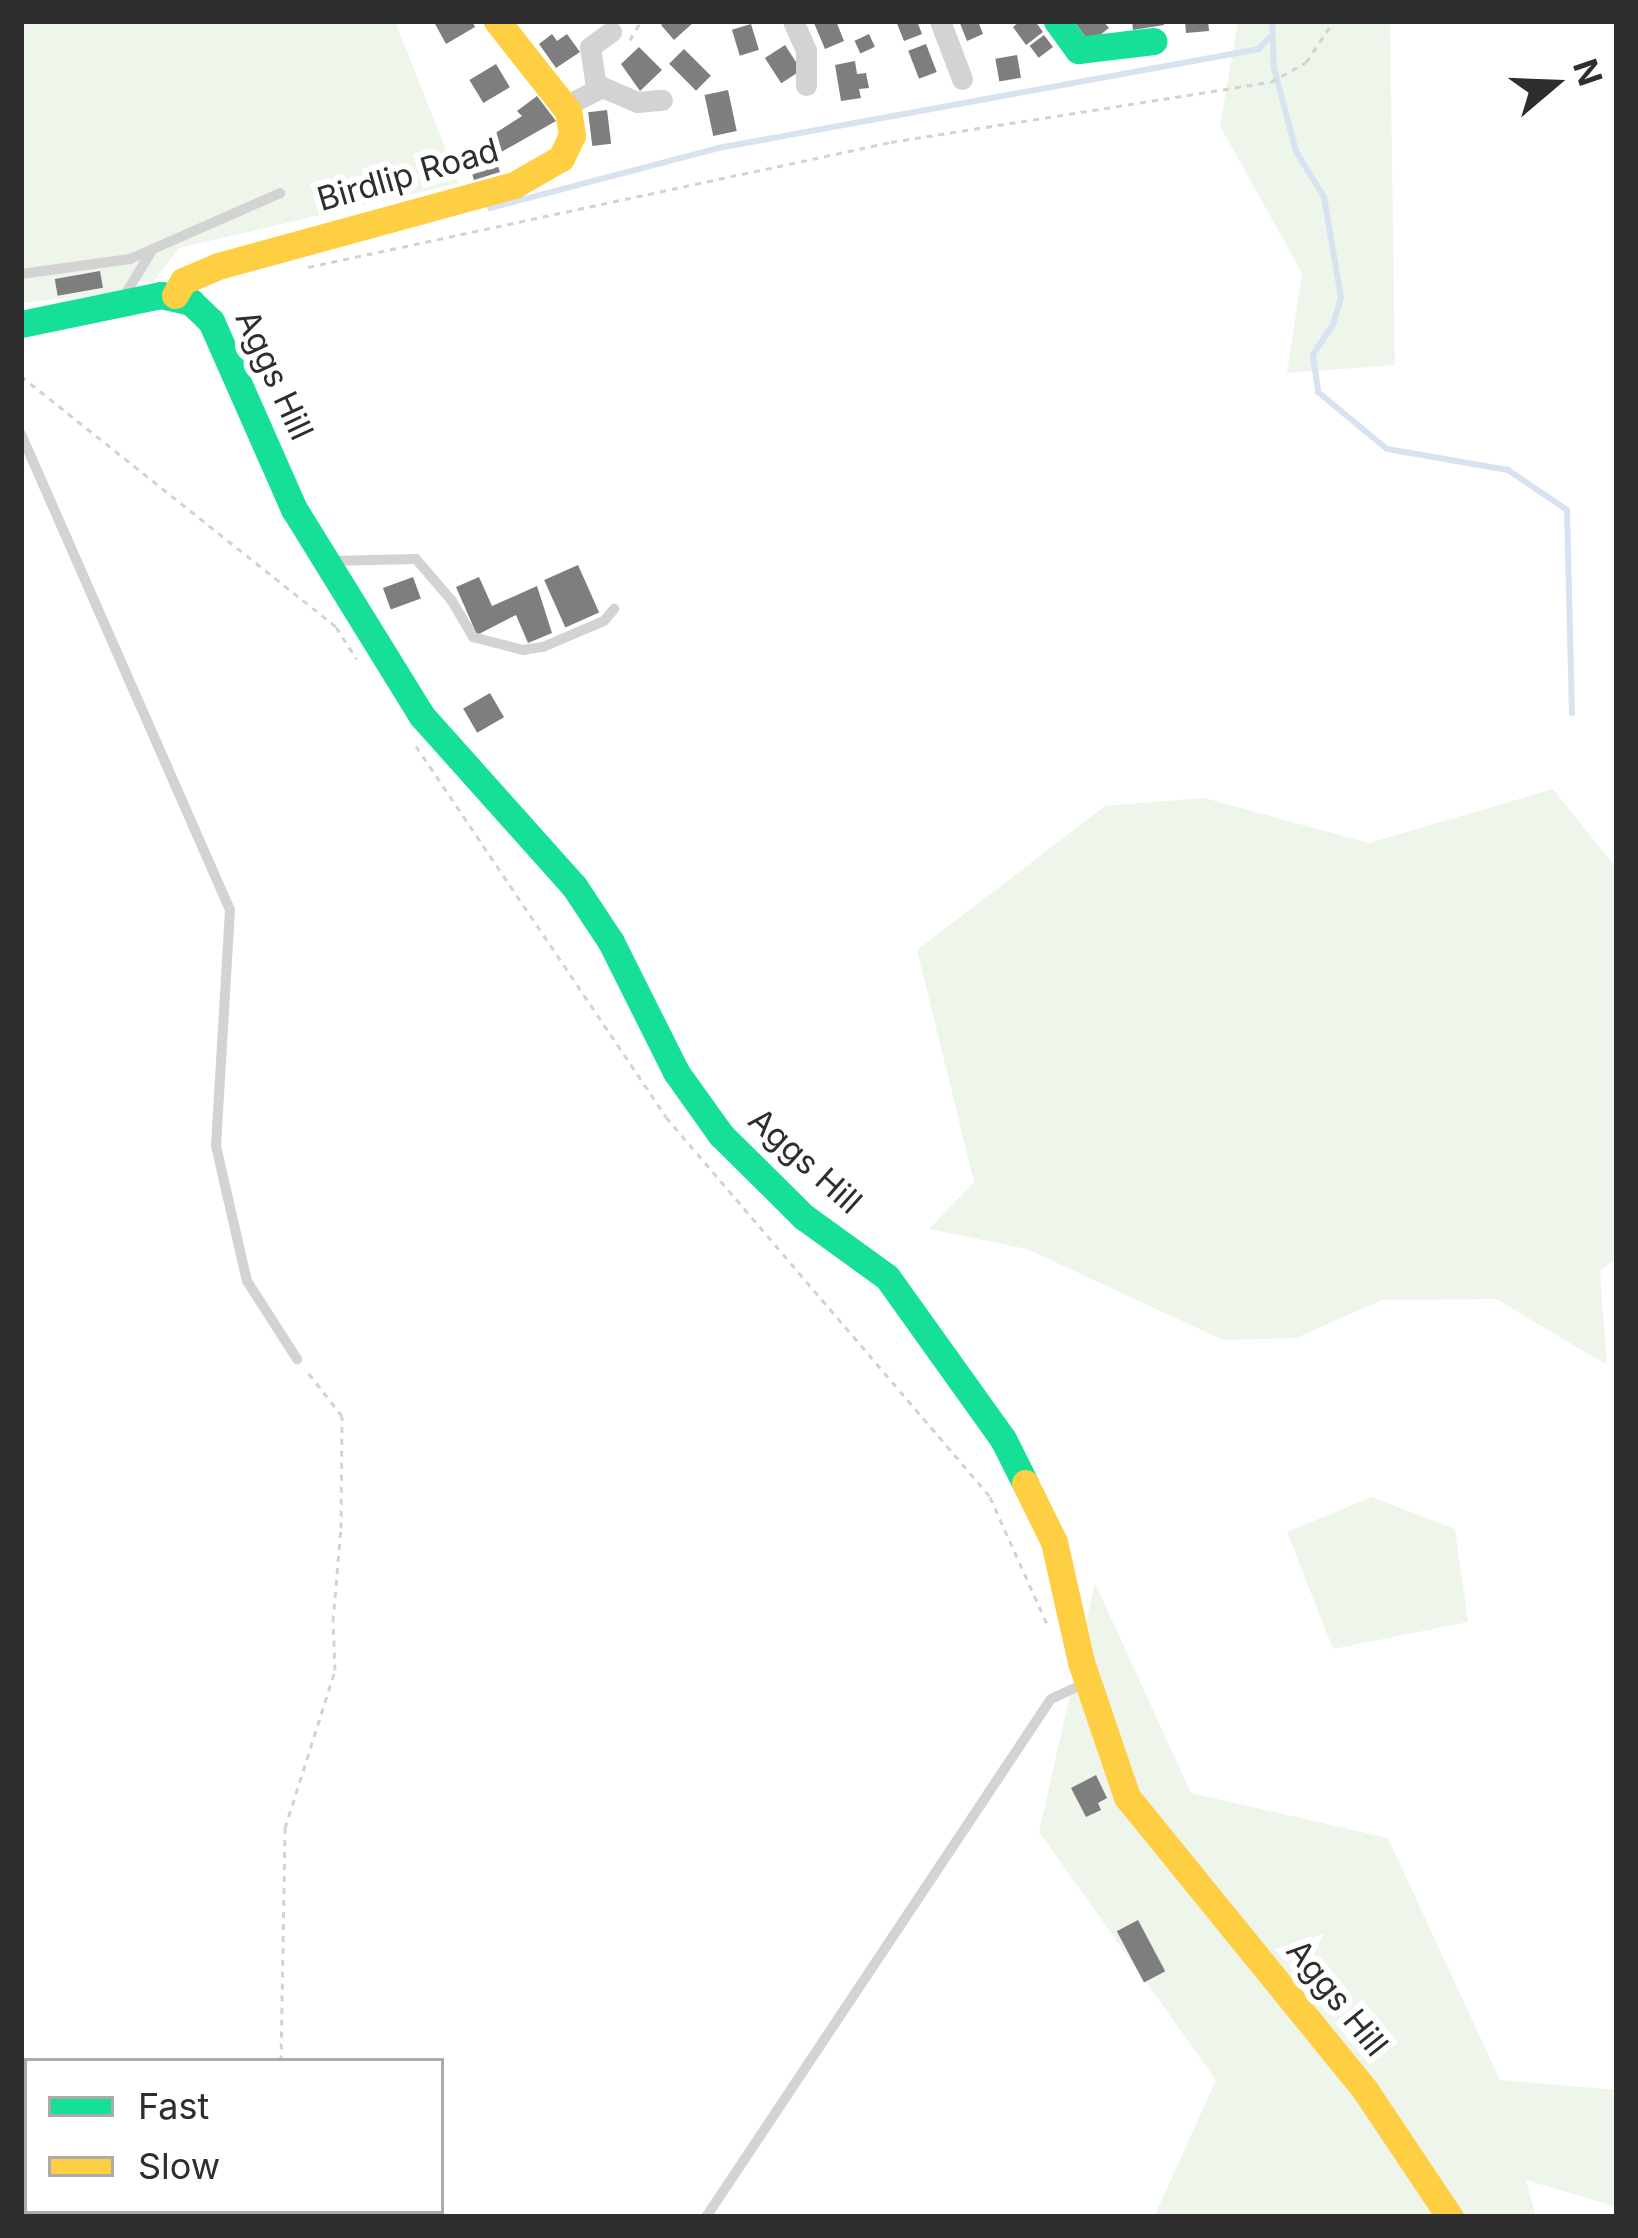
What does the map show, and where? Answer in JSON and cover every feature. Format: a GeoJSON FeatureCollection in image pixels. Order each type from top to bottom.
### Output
{"type":"FeatureCollection","features":[{"type":"Feature","properties":{"kind":"street"},"geometry":{"type":"LineString","coordinates":[[497,21],[565,106],[596,87],[616,89],[637,102],[662,100]]}},
{"type":"Feature","properties":{"kind":"street"},"geometry":{"type":"LineString","coordinates":[[793,21],[809,68],[806,86]]}},
{"type":"Feature","properties":{"kind":"street"},"geometry":{"type":"LineString","coordinates":[[940,21],[962,79]]}},
{"type":"Feature","properties":{"kind":"street"},"geometry":{"type":"LineString","coordinates":[[1057,21],[1078,50],[1153,41]]}},
{"type":"Feature","properties":{"kind":"street"},"geometry":{"type":"LineString","coordinates":[[596,87],[590,47],[610,32]]}},
{"type":"Feature","properties":{"kind":"street","name":"Birdlip Road"},"geometry":{"type":"LineString","coordinates":[[179,288],[218,266],[514,185],[566,151],[573,126],[565,106]]}},
{"type":"Feature","properties":{"kind":"street"},"geometry":{"type":"LineString","coordinates":[[21,324],[179,288]]}},
{"type":"Feature","properties":{"kind":"street","name":"Aggs Hill"},"geometry":{"type":"LineString","coordinates":[[179,288],[211,321],[294,509],[421,715],[550,856],[593,913],[676,1072],[722,1136],[804,1217],[887,1277],[1003,1439],[1054,1543],[1088,1682],[1127,1797],[1365,2090],[1450,2217]]}},
{"type":"Feature","properties":{"kind":"lane"},"geometry":{"type":"LineString","coordinates":[[21,274],[130,259],[280,194]]}},
{"type":"Feature","properties":{"kind":"lane"},"geometry":{"type":"LineString","coordinates":[[122,300],[153,249]]}},
{"type":"Feature","properties":{"kind":"lane"},"geometry":{"type":"LineString","coordinates":[[21,434],[230,910],[215,1146],[247,1281],[297,1359]]}},
{"type":"Feature","properties":{"kind":"lane"},"geometry":{"type":"LineString","coordinates":[[326,561],[416,559],[452,601],[473,637],[523,650],[534,651],[604,621],[614,609]]}},
{"type":"Feature","properties":{"kind":"lane"},"geometry":{"type":"LineString","coordinates":[[706,2217],[1051,1700],[1088,1682]]}},
{"type":"Feature","properties":{"kind":"path"},"geometry":{"type":"LineString","coordinates":[[302,268],[891,142],[1271,82],[1306,62],[1334,21]]}},
{"type":"Feature","properties":{"kind":"path"},"geometry":{"type":"LineString","coordinates":[[21,376],[336,627],[362,667]]}},
{"type":"Feature","properties":{"kind":"path"},"geometry":{"type":"LineString","coordinates":[[415,745],[666,1117],[990,1497],[1053,1639]]}},
{"type":"Feature","properties":{"kind":"path"},"geometry":{"type":"LineString","coordinates":[[281,2058],[285,1828],[335,1670],[333,1621],[341,1528],[342,1416],[297,1359]]}},
{"type":"Feature","properties":{"kind":"shaded area"},"geometry":{"type":"Polygon","coordinates":[[[21,21],[395,21],[459,183],[179,248],[153,282],[134,281],[121,292],[21,303],[21,21]]]}},
{"type":"Feature","properties":{"kind":"shaded area"},"geometry":{"type":"Polygon","coordinates":[[[1238,21],[1390,21],[1395,365],[1287,373],[1302,273],[1220,126],[1238,21]]]}},
{"type":"Feature","properties":{"kind":"shaded area"},"geometry":{"type":"Polygon","coordinates":[[[1553,789],[1617,869],[1617,1258],[1600,1271],[1607,1365],[1496,1299],[1382,1300],[1296,1338],[1223,1340],[1027,1249],[929,1229],[974,1182],[917,950],[1105,806],[1204,798],[1369,843],[1553,789]]]}},
{"type":"Feature","properties":{"kind":"shaded area"},"geometry":{"type":"Polygon","coordinates":[[[1372,1497],[1455,1529],[1468,1622],[1333,1649],[1287,1532],[1372,1497]]]}},
{"type":"Feature","properties":{"kind":"shaded area"},"geometry":{"type":"Polygon","coordinates":[[[1095,1583],[1191,1793],[1388,1838],[1500,2080],[1617,2090],[1617,2207],[1526,2180],[1536,2217],[1154,2217],[1216,2080],[1039,1832],[1095,1583]]]}},
{"type":"Feature","properties":{"kind":"building"},"geometry":{"type":"Polygon","coordinates":[[[472,21],[475,27],[446,44],[434,22],[472,21]]]}},
{"type":"Feature","properties":{"kind":"building"},"geometry":{"type":"Polygon","coordinates":[[[695,21],[674,40],[661,25],[695,21]]]}},
{"type":"Feature","properties":{"kind":"building"},"geometry":{"type":"Polygon","coordinates":[[[836,21],[844,41],[825,49],[814,23],[836,21]]]}},
{"type":"Feature","properties":{"kind":"building"},"geometry":{"type":"Polygon","coordinates":[[[896,21],[917,21],[922,34],[904,41],[896,21]]]}},
{"type":"Feature","properties":{"kind":"building"},"geometry":{"type":"Polygon","coordinates":[[[959,21],[978,21],[983,34],[967,41],[959,21]]]}},
{"type":"Feature","properties":{"kind":"building"},"geometry":{"type":"Polygon","coordinates":[[[1020,21],[1035,21],[1043,32],[1026,45],[1013,27],[1020,21]]]}},
{"type":"Feature","properties":{"kind":"building"},"geometry":{"type":"Polygon","coordinates":[[[1103,21],[1109,28],[1090,43],[1076,24],[1103,21]]]}},
{"type":"Feature","properties":{"kind":"building"},"geometry":{"type":"Polygon","coordinates":[[[1132,21],[1163,21],[1164,25],[1133,30],[1132,21]]]}},
{"type":"Feature","properties":{"kind":"building"},"geometry":{"type":"Polygon","coordinates":[[[1185,21],[1208,21],[1209,31],[1186,33],[1185,21]]]}},
{"type":"Feature","properties":{"kind":"building"},"geometry":{"type":"Polygon","coordinates":[[[751,24],[759,50],[740,56],[732,30],[751,24]]]}},
{"type":"Feature","properties":{"kind":"building"},"geometry":{"type":"Polygon","coordinates":[[[552,34],[557,41],[567,34],[580,52],[556,68],[539,44],[552,34]]]}},
{"type":"Feature","properties":{"kind":"building"},"geometry":{"type":"Polygon","coordinates":[[[869,34],[875,47],[860,53],[854,41],[869,34]]]}},
{"type":"Feature","properties":{"kind":"building"},"geometry":{"type":"Polygon","coordinates":[[[1044,35],[1053,47],[1039,58],[1030,46],[1044,35]]]}},
{"type":"Feature","properties":{"kind":"building"},"geometry":{"type":"Polygon","coordinates":[[[926,44],[937,72],[919,79],[908,51],[926,44]]]}},
{"type":"Feature","properties":{"kind":"building"},"geometry":{"type":"Polygon","coordinates":[[[785,45],[801,70],[781,83],[765,58],[785,45]]]}},
{"type":"Feature","properties":{"kind":"building"},"geometry":{"type":"Polygon","coordinates":[[[639,47],[662,70],[640,91],[621,64],[639,47]]]}},
{"type":"Feature","properties":{"kind":"building"},"geometry":{"type":"Polygon","coordinates":[[[684,49],[711,76],[696,91],[669,64],[684,49]]]}},
{"type":"Feature","properties":{"kind":"building"},"geometry":{"type":"Polygon","coordinates":[[[1017,55],[1021,78],[999,81],[995,59],[1017,55]]]}},
{"type":"Feature","properties":{"kind":"building"},"geometry":{"type":"Polygon","coordinates":[[[855,61],[857,74],[866,73],[869,88],[859,89],[861,98],[841,101],[835,65],[855,61]]]}},
{"type":"Feature","properties":{"kind":"building"},"geometry":{"type":"Polygon","coordinates":[[[496,64],[510,87],[483,103],[469,80],[496,64]]]}},
{"type":"Feature","properties":{"kind":"building"},"geometry":{"type":"Polygon","coordinates":[[[728,90],[737,131],[713,136],[705,95],[728,90]]]}},
{"type":"Feature","properties":{"kind":"building"},"geometry":{"type":"Polygon","coordinates":[[[537,96],[556,121],[496,155],[489,137],[522,116],[517,111],[537,96]]]}},
{"type":"Feature","properties":{"kind":"building"},"geometry":{"type":"Polygon","coordinates":[[[607,110],[611,144],[592,146],[588,112],[607,110]]]}},
{"type":"Feature","properties":{"kind":"building"},"geometry":{"type":"Polygon","coordinates":[[[479,147],[482,157],[494,153],[500,172],[474,180],[465,152],[479,147]]]}},
{"type":"Feature","properties":{"kind":"building"},"geometry":{"type":"Polygon","coordinates":[[[100,271],[103,288],[58,296],[55,279],[100,271]]]}},
{"type":"Feature","properties":{"kind":"building"},"geometry":{"type":"Polygon","coordinates":[[[578,565],[599,613],[565,628],[544,580],[578,565]]]}},
{"type":"Feature","properties":{"kind":"building"},"geometry":{"type":"Polygon","coordinates":[[[413,577],[421,599],[391,610],[383,588],[413,577]]]}},
{"type":"Feature","properties":{"kind":"building"},"geometry":{"type":"Polygon","coordinates":[[[479,577],[492,606],[537,586],[552,633],[528,643],[516,615],[477,635],[456,587],[479,577]]]}},
{"type":"Feature","properties":{"kind":"building"},"geometry":{"type":"Polygon","coordinates":[[[490,693],[504,717],[477,733],[463,708],[490,693]]]}},
{"type":"Feature","properties":{"kind":"building"},"geometry":{"type":"Polygon","coordinates":[[[1096,1775],[1107,1798],[1098,1803],[1101,1810],[1086,1817],[1071,1788],[1096,1775]]]}},
{"type":"Feature","properties":{"kind":"building"},"geometry":{"type":"Polygon","coordinates":[[[1138,1920],[1165,1971],[1144,1982],[1117,1931],[1138,1920]]]}},
{"type":"Feature","properties":{"kind":"waterway"},"geometry":{"type":"LineString","coordinates":[[1272,21],[1274,68],[1296,151],[1324,197],[1341,298],[1333,324],[1313,355],[1318,392],[1387,449],[1508,470],[1567,510],[1572,713]]}},
{"type":"Feature","properties":{"kind":"waterway"},"geometry":{"type":"LineString","coordinates":[[490,208],[718,148],[1259,49],[1269,38]]}},
{"type":"Feature","properties":{"kind":"traffic: fast"},"geometry":{"type":"LineString","coordinates":[[1057,21],[1078,50],[1153,41]]}},
{"type":"Feature","properties":{"kind":"traffic: fast"},"geometry":{"type":"LineString","coordinates":[[21,324],[161,295],[191,302],[211,321],[294,509],[421,715],[574,886],[611,942],[676,1072],[721,1135],[804,1217],[887,1277],[1003,1439],[1025,1483]]}},
{"type":"Feature","properties":{"kind":"traffic: slow"},"geometry":{"type":"LineString","coordinates":[[175,295],[183,281],[218,266],[514,185],[561,158],[572,135],[568,111],[497,21]]}},
{"type":"Feature","properties":{"kind":"traffic: slow"},"geometry":{"type":"LineString","coordinates":[[1025,1483],[1054,1542],[1081,1662],[1127,1797],[1365,2090],[1450,2217]]}}]}
